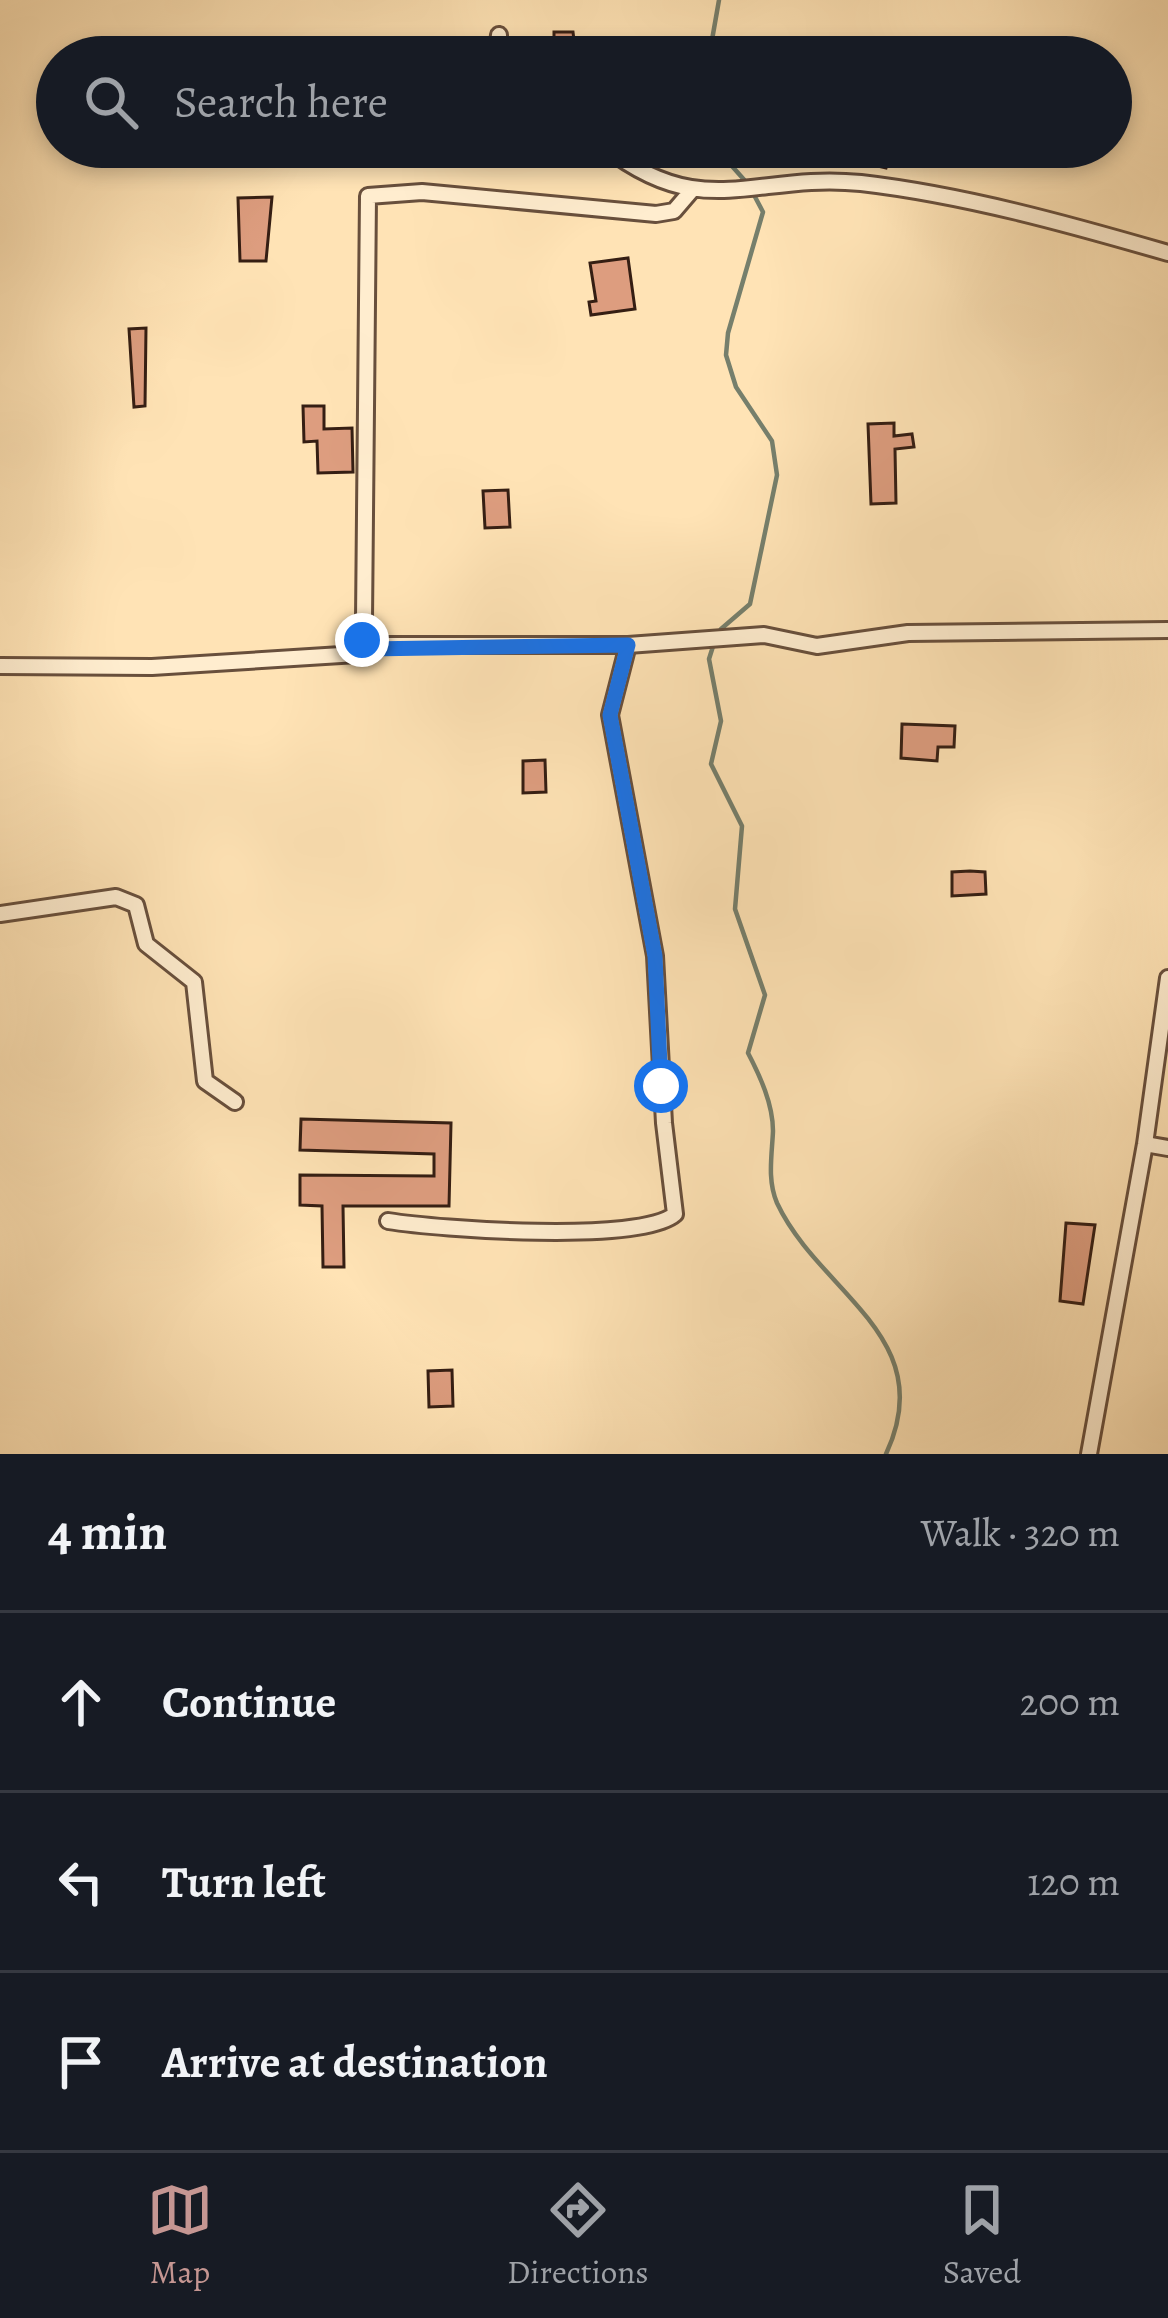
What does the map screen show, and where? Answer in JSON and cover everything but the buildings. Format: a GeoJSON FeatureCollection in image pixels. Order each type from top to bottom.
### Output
{"type":"FeatureCollection","features":[{"type":"Feature","properties":{"kind":"street"},"geometry":{"type":"LineString","coordinates":[[634,168],[692,190],[859,183],[1083,229],[1168,253]]}},
{"type":"Feature","properties":{"kind":"street"},"geometry":{"type":"LineString","coordinates":[[0,666],[300,660],[357,654],[363,645],[368,196],[422,192],[656,214],[674,211],[692,190]]}},
{"type":"Feature","properties":{"kind":"street"},"geometry":{"type":"LineString","coordinates":[[363,645],[628,645],[700,635],[764,635],[817,646],[908,633],[1168,630]]}},
{"type":"Feature","properties":{"kind":"street"},"geometry":{"type":"LineString","coordinates":[[388,1221],[455,1231],[538,1231],[652,1225],[676,1214],[660,1079],[655,956],[611,737],[613,689],[628,645]]}},
{"type":"Feature","properties":{"kind":"street"},"geometry":{"type":"LineString","coordinates":[[0,914],[15,908],[128,898],[136,905],[146,944],[194,982],[200,1072],[235,1102]]}},
{"type":"Feature","properties":{"kind":"street"},"geometry":{"type":"LineString","coordinates":[[1090,1454],[1145,1144],[1168,978]]}},
{"type":"Feature","properties":{"kind":"street"},"geometry":{"type":"LineString","coordinates":[[1145,1144],[1168,1148]]}},
{"type":"Feature","properties":{"kind":"waterway"},"geometry":{"type":"LineString","coordinates":[[713,36],[719,0]]}},
{"type":"Feature","properties":{"kind":"waterway"},"geometry":{"type":"LineString","coordinates":[[734,168],[747,183]]}},
{"type":"Feature","properties":{"kind":"waterway"},"geometry":{"type":"LineString","coordinates":[[721,629],[750,604],[777,475],[772,441],[736,387],[726,355],[763,212],[754,195]]}},
{"type":"Feature","properties":{"kind":"waterway"},"geometry":{"type":"LineString","coordinates":[[715,640],[709,659],[721,721],[711,764],[742,826],[735,909],[765,995],[748,1053],[771,1111],[772,1185],[796,1235],[887,1347],[898,1378],[899,1413],[886,1454]]}},
{"type":"Feature","properties":{"kind":"route"},"geometry":{"type":"LineString","coordinates":[[362,640],[368,649],[628,645],[613,689],[611,737],[655,956],[661,1086]]}}]}
